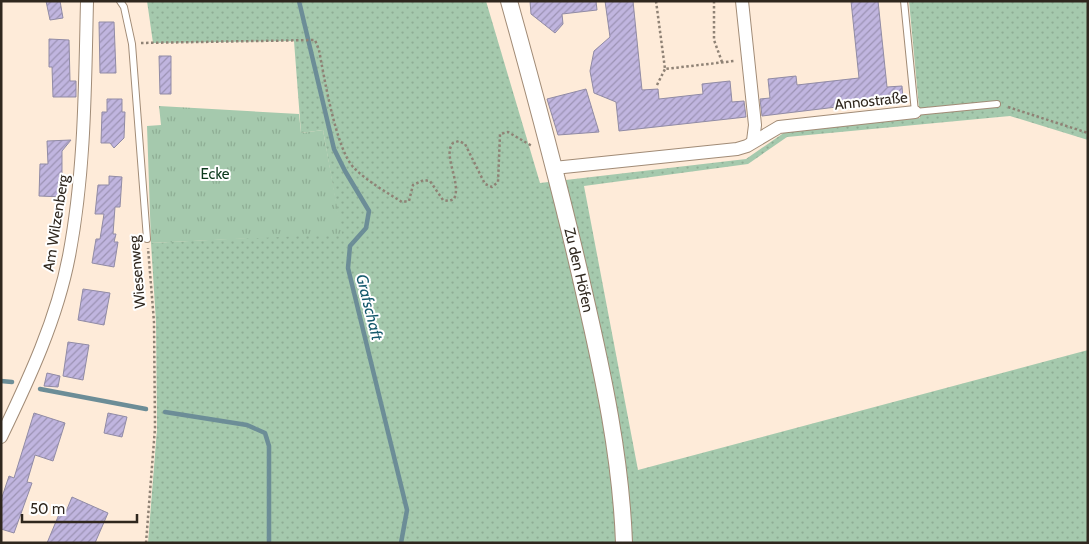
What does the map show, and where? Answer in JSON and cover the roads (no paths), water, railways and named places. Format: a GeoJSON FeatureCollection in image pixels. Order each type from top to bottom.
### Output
{"type":"FeatureCollection","features":[{"type":"Feature","properties":{"kind":"street","name":"Am Wilzenberg"},"geometry":{"type":"LineString","coordinates":[[1,437],[40,352],[59,296],[69,256],[82,151],[87,1]]}},
{"type":"Feature","properties":{"kind":"street","name":"Zu den Höfen"},"geometry":{"type":"LineString","coordinates":[[509,1],[569,223],[601,369],[614,438],[624,543]]}},
{"type":"Feature","properties":{"kind":"street"},"geometry":{"type":"LineString","coordinates":[[742,1],[755,125],[753,141]]}},
{"type":"Feature","properties":{"kind":"street","name":"Annostraße"},"geometry":{"type":"LineString","coordinates":[[553,163],[737,149],[747,146],[779,127],[915,112]]}},
{"type":"Feature","properties":{"kind":"lane","name":"Wiesenweg"},"geometry":{"type":"LineString","coordinates":[[120,1],[124,6],[132,44],[147,239]]}},
{"type":"Feature","properties":{"kind":"lane"},"geometry":{"type":"LineString","coordinates":[[904,1],[915,112]]}},
{"type":"Feature","properties":{"kind":"lane","name":"Annostraße"},"geometry":{"type":"LineString","coordinates":[[915,112],[997,104]]}},
{"type":"Feature","properties":{"kind":"waterway","name":"Grafschaft"},"geometry":{"type":"LineString","coordinates":[[299,1],[334,149],[369,211],[366,228],[350,246],[348,268],[407,510],[401,543]]}},
{"type":"Feature","properties":{"kind":"waterway"},"geometry":{"type":"LineString","coordinates":[[1,381],[12,382]]}},
{"type":"Feature","properties":{"kind":"waterway"},"geometry":{"type":"LineString","coordinates":[[40,389],[146,409]]}},
{"type":"Feature","properties":{"kind":"waterway"},"geometry":{"type":"LineString","coordinates":[[165,412],[247,425],[265,433],[269,446],[269,543]]}},
{"type":"Feature","properties":{"kind":"park label","name":"Ecke"},"geometry":{"type":"Point","coordinates":[215,174]}}]}
